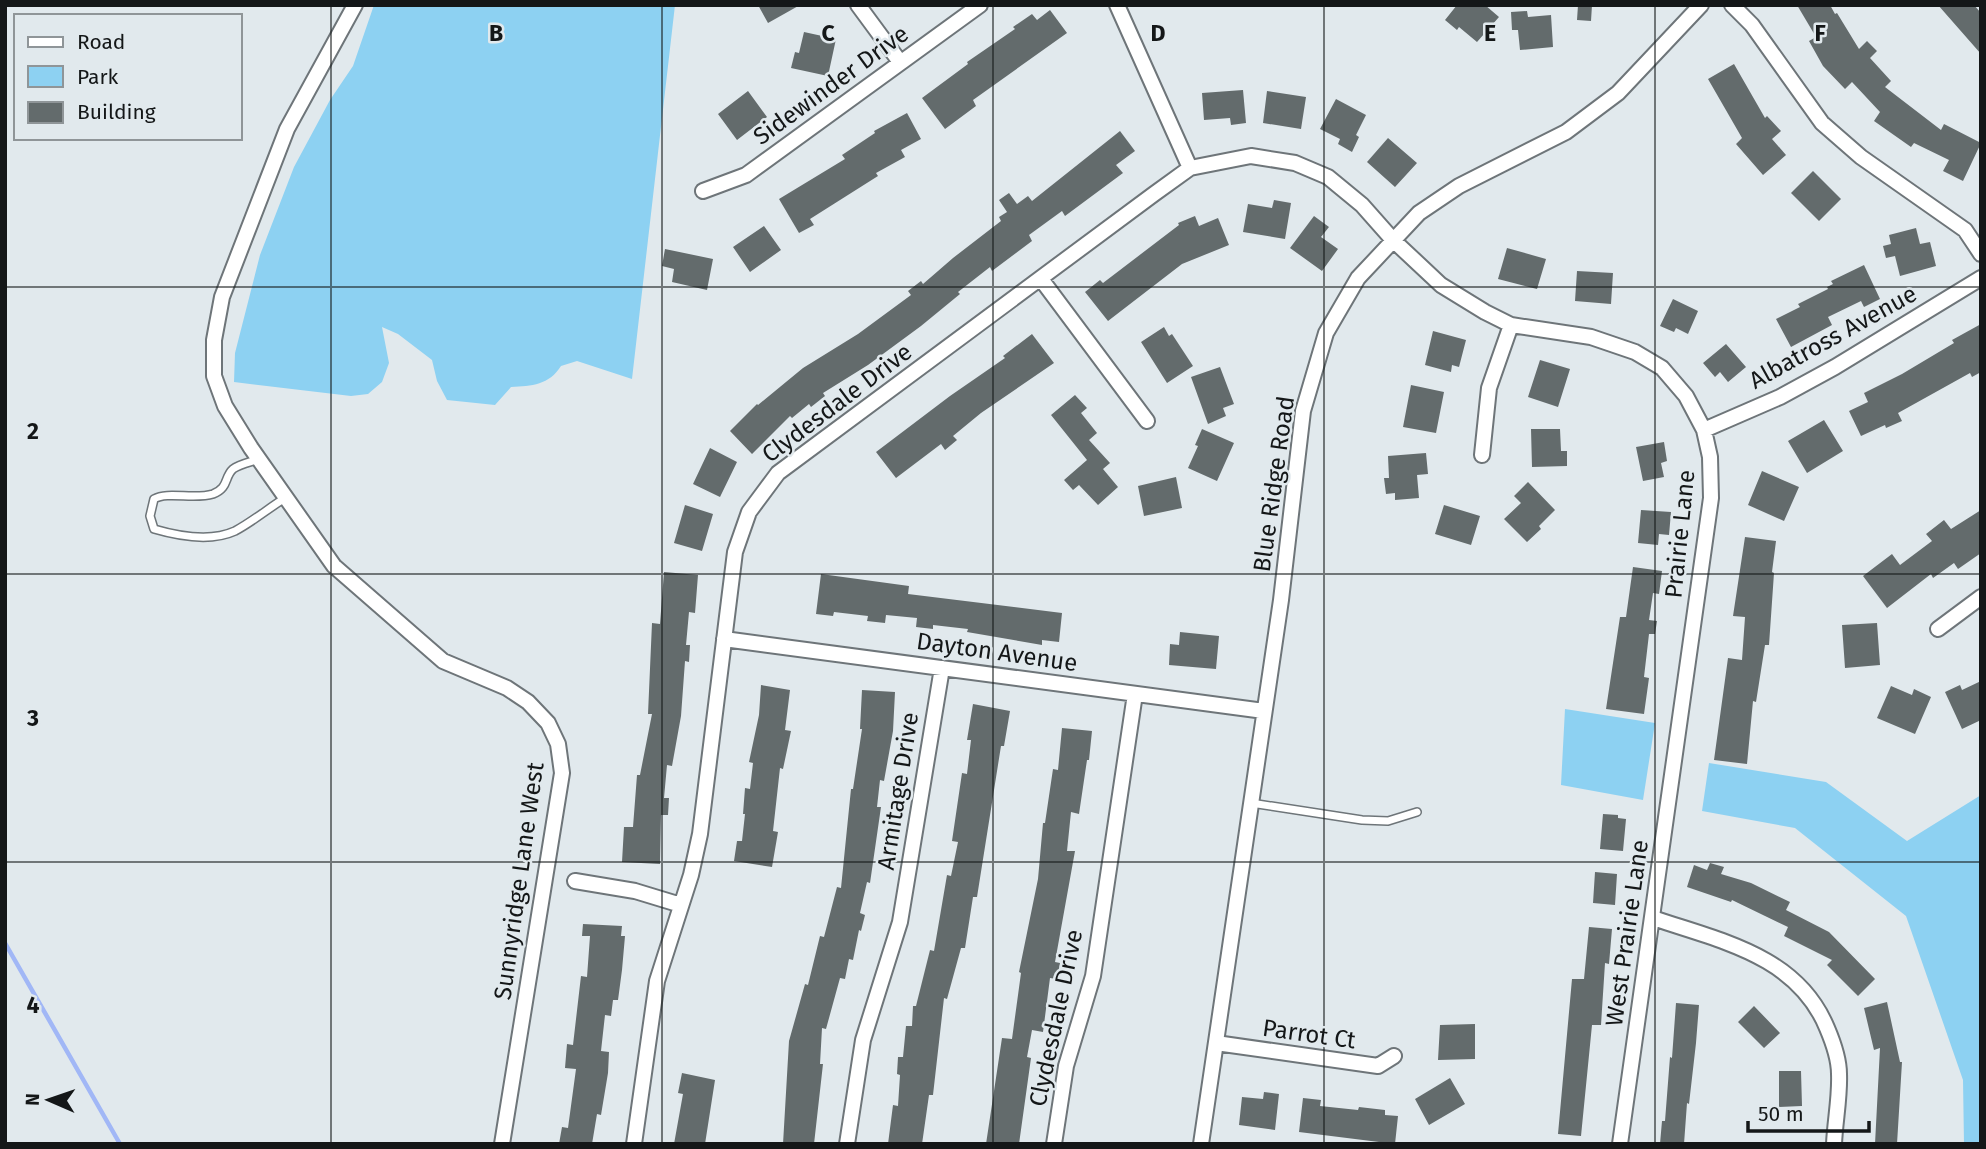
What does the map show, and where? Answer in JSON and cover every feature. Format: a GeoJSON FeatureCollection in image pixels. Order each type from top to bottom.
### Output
{"type":"FeatureCollection","features":[{"type":"Feature","properties":{"kind":"street","name":"Sunnyridge Lane West"},"geometry":{"type":"LineString","coordinates":[[355,5],[287,130],[220,308],[214,340],[214,376],[225,406],[334,566],[443,661],[507,688],[528,702],[548,723],[558,744],[562,773],[502,1144]]}},
{"type":"Feature","properties":{"kind":"street"},"geometry":{"type":"LineString","coordinates":[[858,5],[900,62]]}},
{"type":"Feature","properties":{"kind":"street","name":"Sidewinder Drive"},"geometry":{"type":"LineString","coordinates":[[703,191],[746,176],[980,5]]}},
{"type":"Feature","properties":{"kind":"street"},"geometry":{"type":"LineString","coordinates":[[1117,5],[1191,169]]}},
{"type":"Feature","properties":{"kind":"street","name":"Blue Ridge Road"},"geometry":{"type":"LineString","coordinates":[[1201,1144],[1281,600],[1303,411],[1326,333],[1358,278],[1419,213],[1459,186],[1566,132],[1618,93],[1701,5]]}},
{"type":"Feature","properties":{"kind":"street"},"geometry":{"type":"LineString","coordinates":[[1731,5],[1752,25],[1822,122],[1861,158],[1965,230],[1981,254]]}},
{"type":"Feature","properties":{"kind":"street","name":"Clydesdale Drive"},"geometry":{"type":"LineString","coordinates":[[634,1144],[657,981],[691,875],[699,834],[734,552],[749,512],[778,473],[1191,169],[1251,156],[1295,163],[1328,177],[1362,205],[1393,240]]}},
{"type":"Feature","properties":{"kind":"street","name":"Prairie Lane"},"geometry":{"type":"LineString","coordinates":[[1393,240],[1441,285],[1511,325],[1591,337],[1635,352],[1662,368],[1686,396],[1704,430],[1710,457],[1711,498],[1678,728]]}},
{"type":"Feature","properties":{"kind":"street","name":"Albatross Avenue"},"geometry":{"type":"LineString","coordinates":[[1704,430],[1780,397],[1835,367],[1981,278]]}},
{"type":"Feature","properties":{"kind":"street"},"geometry":{"type":"LineString","coordinates":[[1041,279],[1147,421]]}},
{"type":"Feature","properties":{"kind":"street"},"geometry":{"type":"LineString","coordinates":[[1482,455],[1489,388],[1511,325]]}},
{"type":"Feature","properties":{"kind":"street"},"geometry":{"type":"LineString","coordinates":[[1938,629],[1981,597]]}},
{"type":"Feature","properties":{"kind":"street","name":"Dayton Avenue"},"geometry":{"type":"LineString","coordinates":[[724,639],[1264,711]]}},
{"type":"Feature","properties":{"kind":"street","name":"Armitage Drive"},"geometry":{"type":"LineString","coordinates":[[847,1144],[863,1040],[900,922],[942,668]]}},
{"type":"Feature","properties":{"kind":"street","name":"Clydesdale Drive"},"geometry":{"type":"LineString","coordinates":[[1054,1144],[1066,1066],[1093,976],[1135,694]]}},
{"type":"Feature","properties":{"kind":"street","name":"West Prairie Lane"},"geometry":{"type":"LineString","coordinates":[[1620,1144],[1678,728]]}},
{"type":"Feature","properties":{"kind":"street"},"geometry":{"type":"LineString","coordinates":[[575,881],[635,891],[681,905]]}},
{"type":"Feature","properties":{"kind":"street"},"geometry":{"type":"LineString","coordinates":[[1653,918],[1750,952],[1773,963],[1802,987],[1822,1017],[1834,1045],[1839,1073],[1834,1144]]}},
{"type":"Feature","properties":{"kind":"street","name":"Parrot Ct"},"geometry":{"type":"LineString","coordinates":[[1216,1044],[1378,1066],[1394,1056]]}},
{"type":"Feature","properties":{"kind":"lane"},"geometry":{"type":"LineString","coordinates":[[259,459],[235,468],[230,473],[227,484],[217,493],[197,498],[160,496],[154,499],[150,516],[154,529],[206,537],[234,531],[286,497]]}},
{"type":"Feature","properties":{"kind":"lane"},"geometry":{"type":"LineString","coordinates":[[1251,803],[1362,820],[1388,821],[1417,811]]}},
{"type":"Feature","properties":{"kind":"green space"},"geometry":{"type":"Polygon","coordinates":[[[374,5],[675,5],[632,379],[577,361],[561,366],[545,381],[511,387],[495,405],[447,400],[437,381],[432,360],[398,334],[382,327],[389,363],[382,382],[368,394],[351,396],[234,382],[235,353],[260,255],[294,167],[330,100],[353,66],[374,5]]]}},
{"type":"Feature","properties":{"kind":"green space"},"geometry":{"type":"Polygon","coordinates":[[[1565,709],[1655,723],[1643,800],[1561,785],[1565,709]]]}},
{"type":"Feature","properties":{"kind":"green space"},"geometry":{"type":"Polygon","coordinates":[[[1709,763],[1826,782],[1907,841],[1981,795],[1981,1144],[1964,1144],[1963,1080],[1906,916],[1795,828],[1702,811],[1709,763]]]}},
{"type":"Feature","properties":{"kind":"building"},"geometry":{"type":"Polygon","coordinates":[[[758,5],[800,5],[768,23],[758,5]]]}},
{"type":"Feature","properties":{"kind":"building"},"geometry":{"type":"Polygon","coordinates":[[[1457,5],[1485,5],[1499,17],[1477,42],[1459,27],[1457,30],[1445,20],[1457,5]]]}},
{"type":"Feature","properties":{"kind":"building"},"geometry":{"type":"Polygon","coordinates":[[[1578,5],[1592,5],[1591,21],[1577,20],[1578,5]]]}},
{"type":"Feature","properties":{"kind":"building"},"geometry":{"type":"Polygon","coordinates":[[[1797,5],[1830,5],[1859,49],[1867,41],[1877,51],[1870,58],[1891,81],[1885,87],[1941,130],[1944,124],[1981,143],[1963,181],[1943,171],[1949,160],[1914,143],[1911,147],[1874,121],[1880,112],[1852,82],[1845,89],[1823,66],[1809,41],[1816,37],[1797,5]]]}},
{"type":"Feature","properties":{"kind":"building"},"geometry":{"type":"Polygon","coordinates":[[[1938,5],[1974,5],[1981,13],[1981,54],[1938,5]]]}},
{"type":"Feature","properties":{"kind":"building"},"geometry":{"type":"Polygon","coordinates":[[[1050,10],[1067,33],[973,100],[976,106],[945,129],[922,98],[1015,29],[1013,27],[1032,14],[1037,20],[1050,10]]]}},
{"type":"Feature","properties":{"kind":"building"},"geometry":{"type":"Polygon","coordinates":[[[1527,11],[1528,17],[1551,15],[1553,47],[1520,50],[1518,30],[1512,30],[1511,12],[1527,11]]]}},
{"type":"Feature","properties":{"kind":"building"},"geometry":{"type":"Polygon","coordinates":[[[804,32],[836,39],[828,76],[791,68],[795,52],[799,53],[804,32]]]}},
{"type":"Feature","properties":{"kind":"building"},"geometry":{"type":"Polygon","coordinates":[[[1734,64],[1765,118],[1767,116],[1781,131],[1772,139],[1786,155],[1763,175],[1736,144],[1742,138],[1708,79],[1734,64]]]}},
{"type":"Feature","properties":{"kind":"building"},"geometry":{"type":"Polygon","coordinates":[[[1243,90],[1246,123],[1231,125],[1230,118],[1204,120],[1202,93],[1243,90]]]}},
{"type":"Feature","properties":{"kind":"building"},"geometry":{"type":"Polygon","coordinates":[[[748,91],[767,117],[737,140],[718,114],[748,91]]]}},
{"type":"Feature","properties":{"kind":"building"},"geometry":{"type":"Polygon","coordinates":[[[1267,91],[1306,97],[1301,129],[1263,123],[1267,91]]]}},
{"type":"Feature","properties":{"kind":"building"},"geometry":{"type":"Polygon","coordinates":[[[1336,99],[1366,115],[1356,135],[1359,137],[1352,152],[1338,144],[1340,139],[1320,129],[1336,99]]]}},
{"type":"Feature","properties":{"kind":"building"},"geometry":{"type":"Polygon","coordinates":[[[907,113],[921,139],[901,150],[905,157],[876,173],[878,176],[810,219],[814,225],[799,233],[779,199],[845,159],[842,155],[875,133],[874,131],[907,113]]]}},
{"type":"Feature","properties":{"kind":"building"},"geometry":{"type":"Polygon","coordinates":[[[1120,131],[1135,151],[1116,165],[1123,173],[1065,216],[1062,211],[1029,235],[1032,241],[992,271],[990,267],[921,326],[868,365],[823,393],[825,396],[811,407],[809,404],[792,418],[790,416],[752,454],[730,431],[757,404],[803,368],[858,334],[911,295],[908,291],[921,281],[923,284],[1001,221],[999,217],[1007,212],[999,200],[1009,193],[1017,204],[1028,196],[1032,201],[1120,131]]]}},
{"type":"Feature","properties":{"kind":"building"},"geometry":{"type":"Polygon","coordinates":[[[1388,138],[1417,163],[1395,187],[1367,162],[1388,138]]]}},
{"type":"Feature","properties":{"kind":"building"},"geometry":{"type":"Polygon","coordinates":[[[1813,171],[1841,199],[1819,221],[1791,193],[1813,171]]]}},
{"type":"Feature","properties":{"kind":"building"},"geometry":{"type":"Polygon","coordinates":[[[1274,200],[1291,203],[1285,239],[1243,232],[1248,204],[1272,208],[1274,200]]]}},
{"type":"Feature","properties":{"kind":"building"},"geometry":{"type":"Polygon","coordinates":[[[1195,216],[1199,226],[1218,218],[1229,245],[1182,264],[1108,321],[1085,292],[1100,280],[1103,283],[1179,225],[1178,223],[1195,216]]]}},
{"type":"Feature","properties":{"kind":"building"},"geometry":{"type":"Polygon","coordinates":[[[1314,216],[1329,227],[1321,237],[1338,249],[1322,271],[1290,248],[1314,216]]]}},
{"type":"Feature","properties":{"kind":"building"},"geometry":{"type":"Polygon","coordinates":[[[764,226],[781,250],[750,272],[733,247],[764,226]]]}},
{"type":"Feature","properties":{"kind":"building"},"geometry":{"type":"Polygon","coordinates":[[[1916,228],[1920,244],[1930,242],[1936,266],[1900,276],[1895,256],[1886,258],[1883,246],[1891,244],[1889,235],[1916,228]]]}},
{"type":"Feature","properties":{"kind":"building"},"geometry":{"type":"Polygon","coordinates":[[[1507,248],[1546,259],[1537,289],[1498,279],[1507,248]]]}},
{"type":"Feature","properties":{"kind":"building"},"geometry":{"type":"Polygon","coordinates":[[[665,249],[713,259],[707,290],[672,282],[674,269],[662,266],[665,249]]]}},
{"type":"Feature","properties":{"kind":"building"},"geometry":{"type":"Polygon","coordinates":[[[1864,265],[1880,299],[1864,307],[1861,301],[1828,317],[1832,325],[1791,347],[1776,319],[1828,289],[1827,287],[1833,284],[1831,281],[1864,265]]]}},
{"type":"Feature","properties":{"kind":"building"},"geometry":{"type":"Polygon","coordinates":[[[1577,271],[1613,273],[1611,304],[1575,301],[1577,271]]]}},
{"type":"Feature","properties":{"kind":"building"},"geometry":{"type":"Polygon","coordinates":[[[1673,299],[1698,311],[1688,334],[1676,328],[1674,332],[1660,326],[1673,299]]]}},
{"type":"Feature","properties":{"kind":"building"},"geometry":{"type":"Polygon","coordinates":[[[1981,324],[1981,372],[1972,377],[1970,373],[1898,413],[1902,421],[1861,436],[1849,411],[1868,402],[1864,393],[1902,374],[1981,324]]]}},
{"type":"Feature","properties":{"kind":"building"},"geometry":{"type":"Polygon","coordinates":[[[1164,327],[1169,336],[1172,334],[1193,366],[1167,383],[1141,342],[1164,327]]]}},
{"type":"Feature","properties":{"kind":"building"},"geometry":{"type":"Polygon","coordinates":[[[1433,331],[1466,340],[1459,367],[1452,365],[1451,372],[1425,365],[1433,331]]]}},
{"type":"Feature","properties":{"kind":"building"},"geometry":{"type":"Polygon","coordinates":[[[1032,334],[1054,363],[981,413],[953,436],[957,440],[945,450],[941,444],[896,478],[876,452],[1005,358],[1003,356],[1032,334]]]}},
{"type":"Feature","properties":{"kind":"building"},"geometry":{"type":"Polygon","coordinates":[[[1726,344],[1746,367],[1728,382],[1720,372],[1715,377],[1703,363],[1726,344]]]}},
{"type":"Feature","properties":{"kind":"building"},"geometry":{"type":"Polygon","coordinates":[[[1540,360],[1570,369],[1558,407],[1528,397],[1540,360]]]}},
{"type":"Feature","properties":{"kind":"building"},"geometry":{"type":"Polygon","coordinates":[[[1220,367],[1234,404],[1223,408],[1226,416],[1208,424],[1191,377],[1220,367]]]}},
{"type":"Feature","properties":{"kind":"building"},"geometry":{"type":"Polygon","coordinates":[[[1411,385],[1444,392],[1436,433],[1403,427],[1411,385]]]}},
{"type":"Feature","properties":{"kind":"building"},"geometry":{"type":"Polygon","coordinates":[[[1075,395],[1087,408],[1081,413],[1097,433],[1089,440],[1110,463],[1103,469],[1118,487],[1098,505],[1079,485],[1073,490],[1064,480],[1087,460],[1051,415],[1075,395]]]}},
{"type":"Feature","properties":{"kind":"building"},"geometry":{"type":"Polygon","coordinates":[[[1824,420],[1843,451],[1807,473],[1788,441],[1824,420]]]}},
{"type":"Feature","properties":{"kind":"building"},"geometry":{"type":"Polygon","coordinates":[[[1202,429],[1234,443],[1217,481],[1188,468],[1202,429]]]}},
{"type":"Feature","properties":{"kind":"building"},"geometry":{"type":"Polygon","coordinates":[[[1531,429],[1560,429],[1561,451],[1567,451],[1567,466],[1532,467],[1531,429]]]}},
{"type":"Feature","properties":{"kind":"building"},"geometry":{"type":"Polygon","coordinates":[[[1664,442],[1667,461],[1661,463],[1664,477],[1643,481],[1636,447],[1664,442]]]}},
{"type":"Feature","properties":{"kind":"building"},"geometry":{"type":"Polygon","coordinates":[[[710,448],[737,462],[720,497],[693,484],[710,448]]]}},
{"type":"Feature","properties":{"kind":"building"},"geometry":{"type":"Polygon","coordinates":[[[1426,453],[1428,474],[1417,475],[1419,498],[1395,500],[1395,493],[1386,494],[1384,478],[1389,478],[1388,456],[1426,453]]]}},
{"type":"Feature","properties":{"kind":"building"},"geometry":{"type":"Polygon","coordinates":[[[1762,471],[1799,487],[1784,521],[1748,505],[1762,471]]]}},
{"type":"Feature","properties":{"kind":"building"},"geometry":{"type":"Polygon","coordinates":[[[1176,477],[1182,508],[1144,516],[1138,486],[1176,477]]]}},
{"type":"Feature","properties":{"kind":"building"},"geometry":{"type":"Polygon","coordinates":[[[1528,482],[1555,510],[1527,542],[1504,519],[1521,503],[1514,496],[1528,482]]]}},
{"type":"Feature","properties":{"kind":"building"},"geometry":{"type":"Polygon","coordinates":[[[685,505],[713,514],[702,551],[674,543],[685,505]]]}},
{"type":"Feature","properties":{"kind":"building"},"geometry":{"type":"Polygon","coordinates":[[[1444,505],[1480,516],[1471,545],[1435,534],[1444,505]]]}},
{"type":"Feature","properties":{"kind":"building"},"geometry":{"type":"Polygon","coordinates":[[[1641,510],[1671,512],[1669,535],[1659,534],[1658,545],[1638,543],[1641,510]]]}},
{"type":"Feature","properties":{"kind":"building"},"geometry":{"type":"Polygon","coordinates":[[[1981,510],[1981,553],[1958,569],[1954,563],[1933,578],[1931,574],[1887,608],[1863,576],[1892,554],[1900,565],[1932,541],[1926,534],[1944,520],[1951,529],[1981,510]]]}},
{"type":"Feature","properties":{"kind":"building"},"geometry":{"type":"Polygon","coordinates":[[[1745,537],[1776,541],[1769,645],[1765,645],[1756,702],[1753,701],[1747,764],[1714,760],[1728,658],[1742,660],[1745,617],[1733,616],[1745,537]]]}},
{"type":"Feature","properties":{"kind":"building"},"geometry":{"type":"Polygon","coordinates":[[[1633,567],[1662,571],[1659,594],[1653,593],[1649,620],[1657,621],[1655,634],[1649,634],[1644,677],[1649,678],[1644,714],[1606,709],[1620,617],[1626,617],[1633,567]]]}},
{"type":"Feature","properties":{"kind":"building"},"geometry":{"type":"Polygon","coordinates":[[[664,572],[698,575],[695,613],[689,612],[686,645],[690,645],[689,662],[685,661],[681,716],[672,766],[667,765],[664,798],[669,798],[668,815],[661,815],[660,864],[622,862],[624,827],[633,827],[637,775],[640,775],[652,714],[648,714],[652,623],[660,624],[664,572]]]}},
{"type":"Feature","properties":{"kind":"building"},"geometry":{"type":"Polygon","coordinates":[[[821,574],[909,586],[908,594],[1062,613],[1059,642],[1042,640],[1042,645],[967,632],[968,629],[933,625],[933,629],[916,627],[917,618],[886,615],[885,623],[867,621],[868,616],[834,612],[833,616],[816,614],[821,574]]]}},
{"type":"Feature","properties":{"kind":"building"},"geometry":{"type":"Polygon","coordinates":[[[1877,623],[1880,665],[1845,668],[1842,625],[1877,623]]]}},
{"type":"Feature","properties":{"kind":"building"},"geometry":{"type":"Polygon","coordinates":[[[1180,632],[1219,636],[1216,669],[1169,665],[1170,644],[1179,645],[1180,632]]]}},
{"type":"Feature","properties":{"kind":"building"},"geometry":{"type":"Polygon","coordinates":[[[1981,681],[1981,720],[1962,729],[1945,692],[1960,685],[1962,690],[1981,681]]]}},
{"type":"Feature","properties":{"kind":"building"},"geometry":{"type":"Polygon","coordinates":[[[761,685],[790,690],[785,730],[791,731],[783,769],[780,768],[773,831],[778,832],[772,867],[734,861],[737,841],[742,841],[745,788],[750,789],[753,763],[749,762],[759,715],[761,685]]]}},
{"type":"Feature","properties":{"kind":"building"},"geometry":{"type":"Polygon","coordinates":[[[1891,686],[1912,695],[1914,689],[1931,697],[1915,734],[1877,718],[1891,686]]]}},
{"type":"Feature","properties":{"kind":"building"},"geometry":{"type":"Polygon","coordinates":[[[862,690],[895,692],[893,731],[884,781],[880,780],[877,807],[881,807],[870,883],[867,882],[860,913],[865,915],[853,960],[849,959],[845,979],[840,978],[826,1029],[822,1028],[820,1064],[823,1064],[814,1144],[783,1144],[789,1041],[805,984],[808,985],[820,936],[824,937],[837,887],[841,888],[851,789],[862,729],[862,690]]]}},
{"type":"Feature","properties":{"kind":"building"},"geometry":{"type":"Polygon","coordinates":[[[973,704],[1010,711],[1004,746],[1001,746],[977,897],[973,897],[965,948],[961,948],[947,999],[944,998],[933,1095],[929,1095],[922,1144],[888,1144],[893,1105],[898,1106],[898,1057],[903,1057],[906,1026],[912,1026],[913,1006],[916,1006],[930,950],[934,951],[947,875],[951,876],[958,842],[952,841],[962,773],[967,774],[971,740],[967,740],[973,704]]]}},
{"type":"Feature","properties":{"kind":"building"},"geometry":{"type":"Polygon","coordinates":[[[1062,728],[1092,731],[1079,814],[1071,812],[1067,851],[1075,851],[1055,962],[1060,963],[1057,979],[1050,978],[1043,1032],[1032,1030],[1027,1057],[1031,1058],[1019,1144],[986,1144],[1002,1038],[1012,1039],[1019,972],[1038,879],[1043,823],[1053,769],[1058,770],[1062,728]]]}},
{"type":"Feature","properties":{"kind":"building"},"geometry":{"type":"Polygon","coordinates":[[[1603,814],[1618,815],[1618,818],[1626,819],[1623,851],[1600,849],[1603,814]]]}},
{"type":"Feature","properties":{"kind":"building"},"geometry":{"type":"Polygon","coordinates":[[[1710,863],[1724,867],[1721,874],[1751,883],[1790,902],[1786,910],[1829,932],[1875,979],[1858,996],[1827,965],[1832,960],[1784,936],[1788,927],[1732,900],[1731,902],[1687,887],[1694,865],[1707,870],[1710,863]]]}},
{"type":"Feature","properties":{"kind":"building"},"geometry":{"type":"Polygon","coordinates":[[[1595,872],[1617,874],[1615,905],[1593,903],[1595,872]]]}},
{"type":"Feature","properties":{"kind":"building"},"geometry":{"type":"Polygon","coordinates":[[[583,924],[622,926],[621,936],[625,936],[622,970],[618,1000],[613,1000],[611,1016],[605,1015],[601,1051],[609,1052],[608,1073],[601,1115],[597,1114],[592,1144],[559,1144],[562,1127],[568,1128],[576,1069],[565,1068],[567,1044],[573,1045],[581,976],[587,977],[590,936],[582,936],[583,924]]]}},
{"type":"Feature","properties":{"kind":"building"},"geometry":{"type":"Polygon","coordinates":[[[1589,927],[1612,929],[1609,964],[1605,963],[1601,1025],[1592,1025],[1581,1136],[1558,1134],[1572,979],[1584,979],[1589,927]]]}},
{"type":"Feature","properties":{"kind":"building"},"geometry":{"type":"Polygon","coordinates":[[[1887,1002],[1902,1062],[1897,1144],[1875,1144],[1880,1048],[1874,1050],[1864,1008],[1887,1002]]]}},
{"type":"Feature","properties":{"kind":"building"},"geometry":{"type":"Polygon","coordinates":[[[1676,1003],[1699,1005],[1696,1043],[1684,1144],[1660,1144],[1662,1121],[1665,1121],[1676,1003]]]}},
{"type":"Feature","properties":{"kind":"building"},"geometry":{"type":"Polygon","coordinates":[[[1754,1006],[1780,1033],[1764,1048],[1738,1022],[1754,1006]]]}},
{"type":"Feature","properties":{"kind":"building"},"geometry":{"type":"Polygon","coordinates":[[[1475,1024],[1475,1059],[1438,1060],[1440,1025],[1475,1024]]]}},
{"type":"Feature","properties":{"kind":"building"},"geometry":{"type":"Polygon","coordinates":[[[1779,1071],[1801,1071],[1802,1106],[1779,1107],[1779,1071]]]}},
{"type":"Feature","properties":{"kind":"building"},"geometry":{"type":"Polygon","coordinates":[[[682,1073],[715,1080],[705,1144],[674,1144],[683,1094],[678,1093],[682,1073]]]}},
{"type":"Feature","properties":{"kind":"building"},"geometry":{"type":"Polygon","coordinates":[[[1450,1078],[1465,1104],[1429,1125],[1415,1099],[1450,1078]]]}},
{"type":"Feature","properties":{"kind":"building"},"geometry":{"type":"Polygon","coordinates":[[[1264,1092],[1279,1094],[1275,1130],[1239,1125],[1242,1097],[1263,1099],[1264,1092]]]}},
{"type":"Feature","properties":{"kind":"building"},"geometry":{"type":"Polygon","coordinates":[[[1303,1098],[1321,1100],[1320,1106],[1385,1110],[1385,1115],[1398,1116],[1395,1144],[1299,1132],[1303,1098]]]}},
{"type":"Feature","properties":{"kind":"waterway"},"geometry":{"type":"LineString","coordinates":[[5,943],[120,1144]]}}]}
